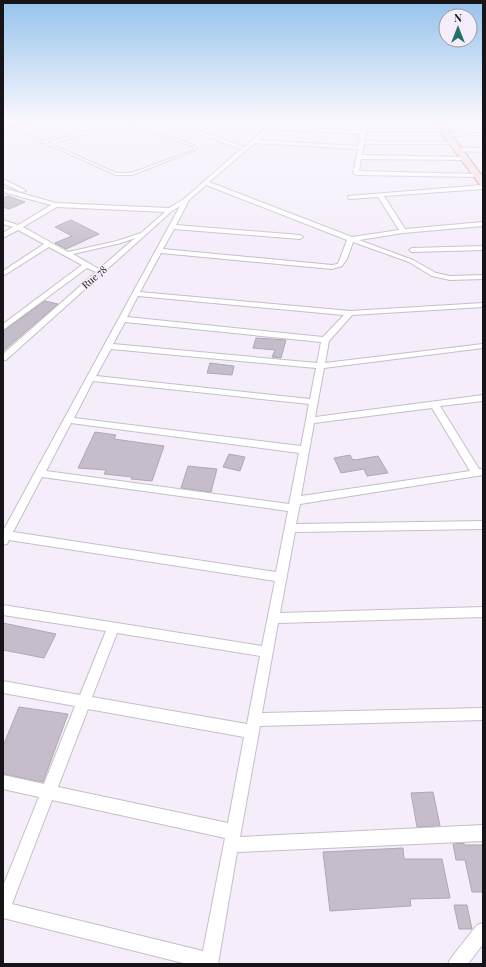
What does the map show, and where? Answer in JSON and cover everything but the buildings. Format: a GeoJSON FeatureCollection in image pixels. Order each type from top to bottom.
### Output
{"type":"FeatureCollection","features":[{"type":"Feature","properties":{"kind":"main road"},"geometry":{"type":"LineString","coordinates":[[478,172],[483,183]]}},
{"type":"Feature","properties":{"kind":"street"},"geometry":{"type":"LineString","coordinates":[[224,167],[187,199],[5,538],[281,577]]}},
{"type":"Feature","properties":{"kind":"street"},"geometry":{"type":"LineString","coordinates":[[357,167],[356,174],[478,172]]}},
{"type":"Feature","properties":{"kind":"street"},"geometry":{"type":"LineString","coordinates":[[3,181],[40,201]]}},
{"type":"Feature","properties":{"kind":"street"},"geometry":{"type":"LineString","coordinates":[[206,183],[351,239],[411,260],[434,275],[450,278],[483,277]]}},
{"type":"Feature","properties":{"kind":"street"},"geometry":{"type":"LineString","coordinates":[[350,197],[483,187]]}},
{"type":"Feature","properties":{"kind":"street"},"geometry":{"type":"LineString","coordinates":[[3,190],[56,205],[170,210]]}},
{"type":"Feature","properties":{"kind":"street"},"geometry":{"type":"LineString","coordinates":[[380,195],[403,231]]}},
{"type":"Feature","properties":{"kind":"street","name":"Rue 78"},"geometry":{"type":"LineString","coordinates":[[5,355],[170,210],[187,199]]}},
{"type":"Feature","properties":{"kind":"street"},"geometry":{"type":"LineString","coordinates":[[3,236],[56,205]]}},
{"type":"Feature","properties":{"kind":"street"},"geometry":{"type":"LineString","coordinates":[[3,222],[18,227],[100,272]]}},
{"type":"Feature","properties":{"kind":"street"},"geometry":{"type":"LineString","coordinates":[[351,239],[403,231],[483,224]]}},
{"type":"Feature","properties":{"kind":"street"},"geometry":{"type":"LineString","coordinates":[[172,227],[300,237]]}},
{"type":"Feature","properties":{"kind":"street"},"geometry":{"type":"LineString","coordinates":[[66,254],[119,242],[147,230]]}},
{"type":"Feature","properties":{"kind":"street"},"geometry":{"type":"LineString","coordinates":[[159,251],[332,267],[340,265],[344,259],[351,239]]}},
{"type":"Feature","properties":{"kind":"street"},"geometry":{"type":"LineString","coordinates":[[3,274],[49,244]]}},
{"type":"Feature","properties":{"kind":"street"},"geometry":{"type":"LineString","coordinates":[[412,250],[483,248]]}},
{"type":"Feature","properties":{"kind":"street"},"geometry":{"type":"LineString","coordinates":[[3,328],[86,265]]}},
{"type":"Feature","properties":{"kind":"street"},"geometry":{"type":"LineString","coordinates":[[136,294],[350,313],[483,305]]}},
{"type":"Feature","properties":{"kind":"street"},"geometry":{"type":"LineString","coordinates":[[470,306],[483,312]]}},
{"type":"Feature","properties":{"kind":"street"},"geometry":{"type":"LineString","coordinates":[[3,910],[209,962],[325,340],[350,313]]}},
{"type":"Feature","properties":{"kind":"street"},"geometry":{"type":"LineString","coordinates":[[122,319],[325,340]]}},
{"type":"Feature","properties":{"kind":"street"},"geometry":{"type":"LineString","coordinates":[[108,346],[320,366],[483,346]]}},
{"type":"Feature","properties":{"kind":"street"},"geometry":{"type":"LineString","coordinates":[[91,378],[313,402]]}},
{"type":"Feature","properties":{"kind":"street"},"geometry":{"type":"LineString","coordinates":[[310,421],[483,398]]}},
{"type":"Feature","properties":{"kind":"street"},"geometry":{"type":"LineString","coordinates":[[39,473],[294,505],[480,472],[434,404]]}},
{"type":"Feature","properties":{"kind":"street"},"geometry":{"type":"LineString","coordinates":[[68,420],[304,450]]}},
{"type":"Feature","properties":{"kind":"street"},"geometry":{"type":"LineString","coordinates":[[290,528],[483,524]]}},
{"type":"Feature","properties":{"kind":"street"},"geometry":{"type":"LineString","coordinates":[[3,610],[267,652]]}},
{"type":"Feature","properties":{"kind":"street"},"geometry":{"type":"LineString","coordinates":[[273,618],[483,612]]}},
{"type":"Feature","properties":{"kind":"street"},"geometry":{"type":"LineString","coordinates":[[3,906],[113,628]]}},
{"type":"Feature","properties":{"kind":"street"},"geometry":{"type":"LineString","coordinates":[[3,688],[84,702],[253,726],[483,714]]}},
{"type":"Feature","properties":{"kind":"street"},"geometry":{"type":"LineString","coordinates":[[3,782],[232,838],[483,833]]}},
{"type":"Feature","properties":{"kind":"street"},"geometry":{"type":"LineString","coordinates":[[457,964],[483,931]]}},
{"type":"Feature","properties":{"kind":"lane"},"geometry":{"type":"LineString","coordinates":[[100,167],[116,174],[124,175],[148,167]]}}]}
